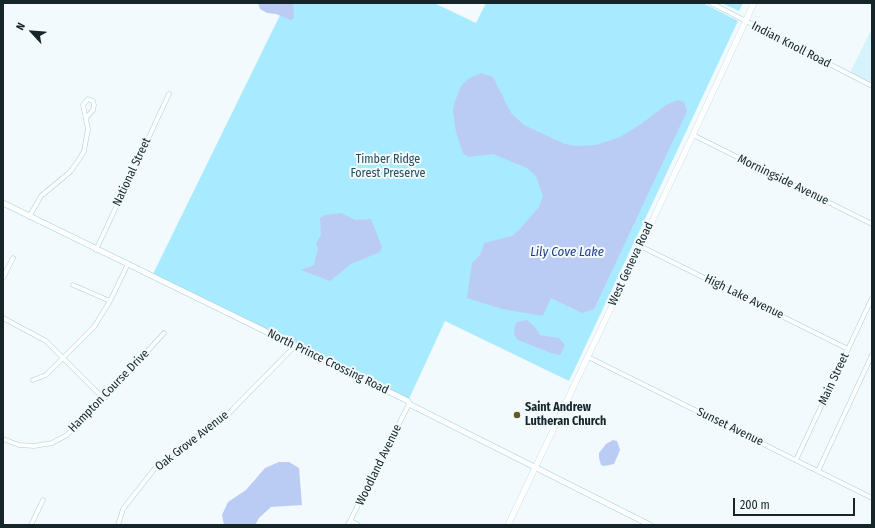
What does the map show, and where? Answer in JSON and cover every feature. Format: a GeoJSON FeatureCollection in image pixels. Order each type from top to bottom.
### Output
{"type":"FeatureCollection","features":[{"type":"Feature","properties":{"kind":"main road","name":"West Geneva Road"},"geometry":{"type":"LineString","coordinates":[[508,525],[754,3]]}},
{"type":"Feature","properties":{"kind":"street","name":"Indian Knoll Road"},"geometry":{"type":"LineString","coordinates":[[711,3],[872,86]]}},
{"type":"Feature","properties":{"kind":"street","name":"National Street"},"geometry":{"type":"LineString","coordinates":[[96,250],[169,94]]}},
{"type":"Feature","properties":{"kind":"street"},"geometry":{"type":"LineString","coordinates":[[29,217],[41,196],[70,172],[80,158],[87,136],[88,124],[86,118]]}},
{"type":"Feature","properties":{"kind":"street","name":"Morningside Avenue"},"geometry":{"type":"LineString","coordinates":[[693,135],[872,224]]}},
{"type":"Feature","properties":{"kind":"street","name":"North Prince Crossing Road"},"geometry":{"type":"LineString","coordinates":[[3,203],[294,347],[408,401],[409,404],[650,525]]}},
{"type":"Feature","properties":{"kind":"street","name":"High Lake Avenue"},"geometry":{"type":"LineString","coordinates":[[640,246],[848,349]]}},
{"type":"Feature","properties":{"kind":"street"},"geometry":{"type":"LineString","coordinates":[[3,278],[13,258]]}},
{"type":"Feature","properties":{"kind":"street"},"geometry":{"type":"LineString","coordinates":[[33,380],[46,375],[94,327],[110,301],[128,264]]}},
{"type":"Feature","properties":{"kind":"street"},"geometry":{"type":"LineString","coordinates":[[73,284],[110,301]]}},
{"type":"Feature","properties":{"kind":"street","name":"Main Street"},"geometry":{"type":"LineString","coordinates":[[796,460],[872,298]]}},
{"type":"Feature","properties":{"kind":"street"},"geometry":{"type":"LineString","coordinates":[[3,318],[42,338],[104,399]]}},
{"type":"Feature","properties":{"kind":"street","name":"Hampton Course Drive"},"geometry":{"type":"LineString","coordinates":[[3,439],[24,446],[38,446],[52,443],[72,431],[164,334]]}},
{"type":"Feature","properties":{"kind":"street","name":"Oak Grove Avenue"},"geometry":{"type":"LineString","coordinates":[[118,525],[123,509],[156,467],[228,414],[294,347]]}},
{"type":"Feature","properties":{"kind":"street","name":"Main Street"},"geometry":{"type":"LineString","coordinates":[[818,471],[871,360],[872,355]]}},
{"type":"Feature","properties":{"kind":"street","name":"Sunset Avenue"},"geometry":{"type":"LineString","coordinates":[[588,357],[872,498]]}},
{"type":"Feature","properties":{"kind":"street","name":"Woodland Avenue"},"geometry":{"type":"LineString","coordinates":[[350,523],[409,404]]}},
{"type":"Feature","properties":{"kind":"street"},"geometry":{"type":"LineString","coordinates":[[31,525],[42,500]]}},
{"type":"Feature","properties":{"kind":"street"},"geometry":{"type":"LineString","coordinates":[[350,523],[358,525]]}},
{"type":"Feature","properties":{"kind":"shaded area"},"geometry":{"type":"Polygon","coordinates":[[[872,28],[872,84],[850,73],[872,28]]]}},
{"type":"Feature","properties":{"kind":"green space","name":"Timber Ridge Forest Preserve"},"geometry":{"type":"Polygon","coordinates":[[[286,3],[434,3],[476,23],[486,3],[703,3],[738,21],[569,381],[445,321],[408,401],[152,276],[286,3]]]}},
{"type":"Feature","properties":{"kind":"green space"},"geometry":{"type":"Polygon","coordinates":[[[722,3],[743,3],[739,11],[722,3]]]}},
{"type":"Feature","properties":{"kind":"water"},"geometry":{"type":"Polygon","coordinates":[[[258,3],[293,3],[294,18],[291,20],[276,14],[267,13],[260,9],[258,3]]]}},
{"type":"Feature","properties":{"kind":"water","name":"Lily Cove Lake"},"geometry":{"type":"Polygon","coordinates":[[[481,73],[493,77],[511,113],[524,125],[565,144],[577,146],[596,145],[620,137],[641,124],[666,105],[678,100],[684,102],[687,111],[594,309],[582,313],[551,298],[543,316],[502,309],[467,298],[472,263],[480,255],[484,243],[512,236],[539,207],[543,196],[536,176],[527,168],[493,154],[469,157],[463,153],[456,132],[453,112],[454,104],[461,86],[468,79],[481,73]]]}},
{"type":"Feature","properties":{"kind":"water"},"geometry":{"type":"Polygon","coordinates":[[[341,213],[355,220],[371,219],[382,247],[380,252],[351,264],[330,281],[301,270],[314,265],[318,248],[316,243],[321,235],[320,218],[325,215],[341,213]]]}},
{"type":"Feature","properties":{"kind":"water"},"geometry":{"type":"Polygon","coordinates":[[[527,320],[535,327],[540,335],[559,338],[565,345],[560,355],[518,340],[514,334],[515,325],[517,322],[527,320]]]}},
{"type":"Feature","properties":{"kind":"water"},"geometry":{"type":"Polygon","coordinates":[[[613,440],[617,441],[620,450],[614,464],[604,466],[601,465],[599,453],[606,444],[613,440]]]}},
{"type":"Feature","properties":{"kind":"water"},"geometry":{"type":"Polygon","coordinates":[[[279,462],[289,462],[299,468],[302,505],[271,507],[259,518],[255,525],[224,525],[222,515],[228,502],[246,490],[265,468],[279,462]]]}},
{"type":"Feature","properties":{"kind":"place","name":"Saint Andrew Lutheran Church"},"geometry":{"type":"Point","coordinates":[517,415]}}]}
